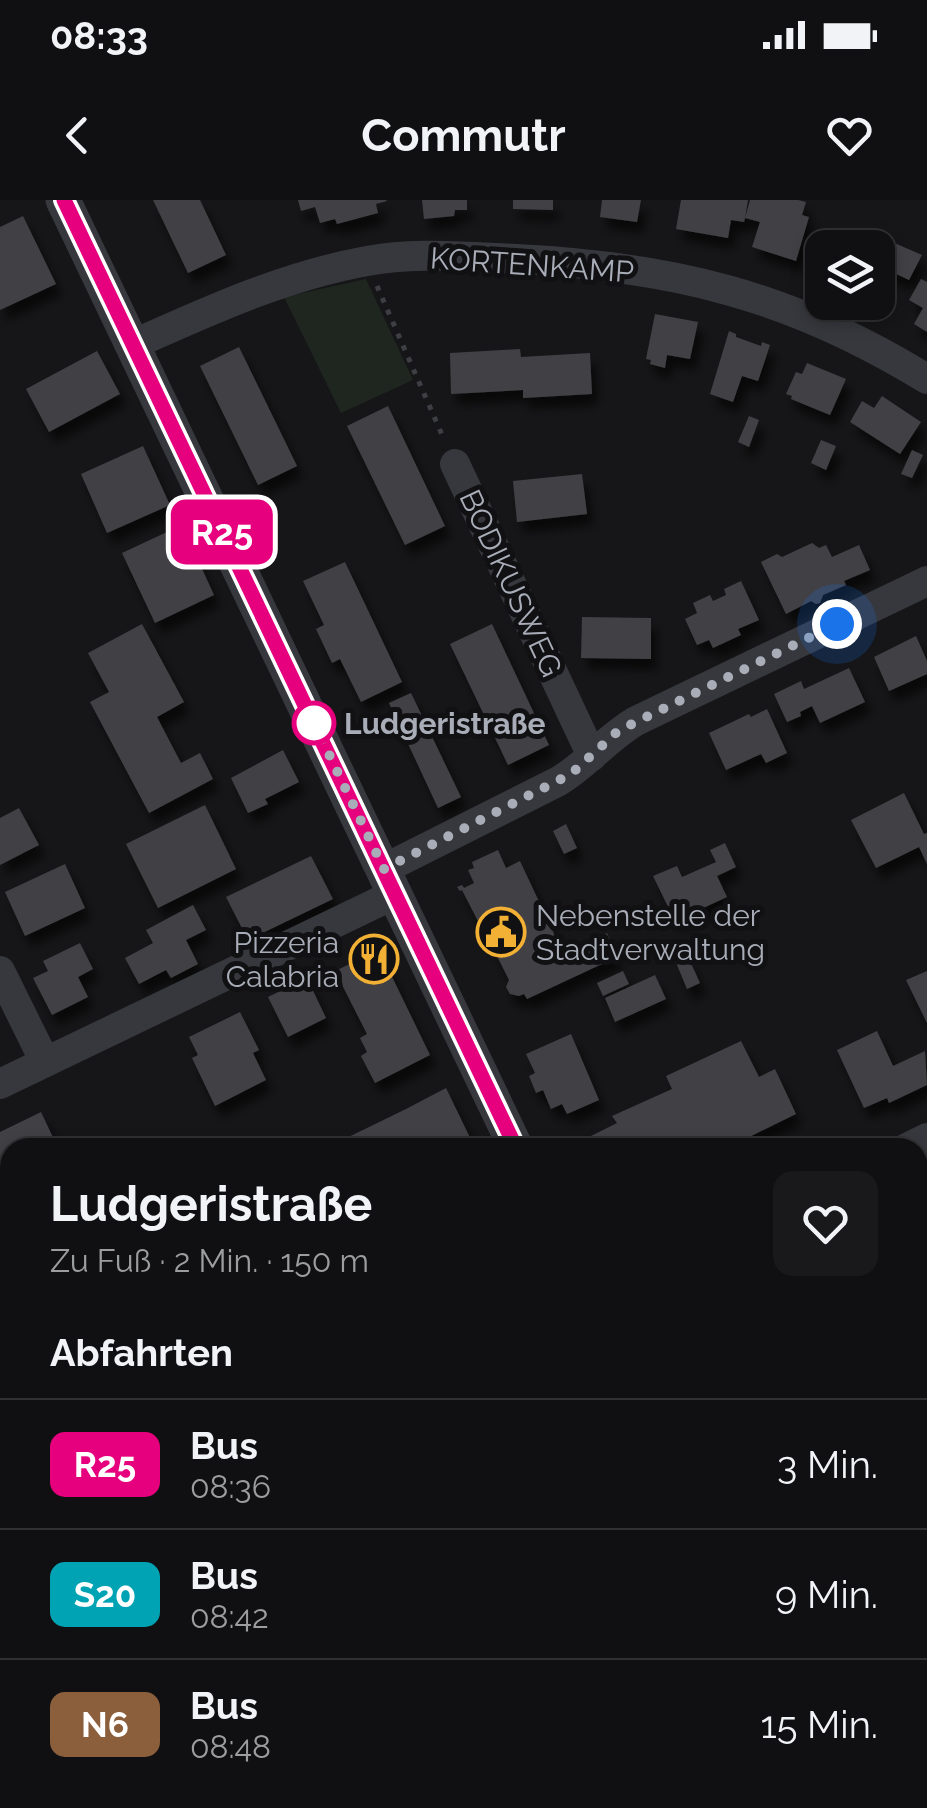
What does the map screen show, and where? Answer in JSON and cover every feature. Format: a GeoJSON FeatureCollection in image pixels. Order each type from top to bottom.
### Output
{"type":"FeatureCollection","features":[{"type":"Feature","properties":{"kind":"street"},"geometry":{"type":"LineString","coordinates":[[64,200],[511,1138]]}},
{"type":"Feature","properties":{"kind":"street","name":"KORTENKAMP"},"geometry":{"type":"LineString","coordinates":[[132,345],[268,288],[366,261],[426,256],[516,259],[635,271],[743,295],[868,346],[927,379]]}},
{"type":"Feature","properties":{"kind":"street","name":"BODIKUSWEG"},"geometry":{"type":"LineString","coordinates":[[455,464],[592,756]]}},
{"type":"Feature","properties":{"kind":"street"},"geometry":{"type":"LineString","coordinates":[[0,1084],[390,882],[559,781],[618,731],[927,581]]}},
{"type":"Feature","properties":{"kind":"street"},"geometry":{"type":"LineString","coordinates":[[0,971],[45,1062]]}},
{"type":"Feature","properties":{"kind":"path"},"geometry":{"type":"LineString","coordinates":[[366,261],[455,464]]}},
{"type":"Feature","properties":{"kind":"shaded area"},"geometry":{"type":"Polygon","coordinates":[[[366,279],[413,380],[341,413],[284,297],[366,279]]]}},
{"type":"Feature","properties":{"kind":"building"},"geometry":{"type":"Polygon","coordinates":[[[153,200],[200,200],[226,255],[188,273],[153,200]]]}},
{"type":"Feature","properties":{"kind":"building"},"geometry":{"type":"Polygon","coordinates":[[[298,200],[387,201],[376,204],[378,213],[337,224],[335,219],[320,223],[315,207],[301,211],[298,200]]]}},
{"type":"Feature","properties":{"kind":"building"},"geometry":{"type":"Polygon","coordinates":[[[422,200],[467,200],[467,210],[455,210],[454,216],[424,219],[422,200]]]}},
{"type":"Feature","properties":{"kind":"building"},"geometry":{"type":"Polygon","coordinates":[[[513,200],[553,200],[553,210],[513,209],[513,200]]]}},
{"type":"Feature","properties":{"kind":"building"},"geometry":{"type":"Polygon","coordinates":[[[602,200],[641,200],[637,222],[600,217],[602,200]]]}},
{"type":"Feature","properties":{"kind":"building"},"geometry":{"type":"Polygon","coordinates":[[[681,200],[748,200],[744,222],[731,220],[728,238],[676,229],[681,200]]]}},
{"type":"Feature","properties":{"kind":"building"},"geometry":{"type":"Polygon","coordinates":[[[750,200],[806,202],[802,215],[809,217],[796,261],[752,247],[760,222],[745,218],[750,200]]]}},
{"type":"Feature","properties":{"kind":"building"},"geometry":{"type":"Polygon","coordinates":[[[23,216],[56,284],[0,310],[0,227],[23,216]]]}},
{"type":"Feature","properties":{"kind":"building"},"geometry":{"type":"Polygon","coordinates":[[[895,243],[922,255],[909,280],[895,273],[895,243]]]}},
{"type":"Feature","properties":{"kind":"building"},"geometry":{"type":"Polygon","coordinates":[[[921,279],[927,282],[927,332],[914,324],[923,308],[909,300],[921,279]]]}},
{"type":"Feature","properties":{"kind":"building"},"geometry":{"type":"Polygon","coordinates":[[[655,314],[698,322],[690,359],[667,355],[665,368],[646,359],[655,314]]]}},
{"type":"Feature","properties":{"kind":"building"},"geometry":{"type":"Polygon","coordinates":[[[729,331],[761,346],[762,342],[770,345],[758,381],[742,376],[733,402],[710,394],[729,331]]]}},
{"type":"Feature","properties":{"kind":"building"},"geometry":{"type":"Polygon","coordinates":[[[239,347],[297,466],[258,485],[200,366],[239,347]]]}},
{"type":"Feature","properties":{"kind":"building"},"geometry":{"type":"Polygon","coordinates":[[[520,349],[521,357],[590,353],[592,394],[523,398],[523,390],[451,394],[450,353],[520,349]]]}},
{"type":"Feature","properties":{"kind":"building"},"geometry":{"type":"Polygon","coordinates":[[[97,351],[120,394],[49,432],[26,389],[97,351]]]}},
{"type":"Feature","properties":{"kind":"building"},"geometry":{"type":"Polygon","coordinates":[[[807,363],[846,379],[830,415],[786,394],[796,372],[802,374],[807,363]]]}},
{"type":"Feature","properties":{"kind":"building"},"geometry":{"type":"Polygon","coordinates":[[[882,396],[921,422],[900,454],[850,422],[862,401],[874,408],[882,396]]]}},
{"type":"Feature","properties":{"kind":"building"},"geometry":{"type":"Polygon","coordinates":[[[388,406],[445,526],[405,545],[347,426],[388,406]]]}},
{"type":"Feature","properties":{"kind":"building"},"geometry":{"type":"Polygon","coordinates":[[[749,416],[759,420],[749,447],[738,442],[749,416]]]}},
{"type":"Feature","properties":{"kind":"building"},"geometry":{"type":"Polygon","coordinates":[[[821,440],[836,446],[826,470],[811,463],[821,440]]]}},
{"type":"Feature","properties":{"kind":"building"},"geometry":{"type":"Polygon","coordinates":[[[143,446],[170,505],[107,533],[81,474],[143,446]]]}},
{"type":"Feature","properties":{"kind":"building"},"geometry":{"type":"Polygon","coordinates":[[[912,450],[923,455],[912,478],[901,474],[912,450]]]}},
{"type":"Feature","properties":{"kind":"building"},"geometry":{"type":"Polygon","coordinates":[[[582,474],[587,514],[517,522],[513,481],[582,474]]]}},
{"type":"Feature","properties":{"kind":"building"},"geometry":{"type":"Polygon","coordinates":[[[182,525],[214,595],[155,623],[122,553],[182,525]]]}},
{"type":"Feature","properties":{"kind":"building"},"geometry":{"type":"Polygon","coordinates":[[[812,543],[819,548],[826,545],[832,557],[859,545],[870,570],[844,581],[846,585],[823,595],[820,603],[811,601],[786,614],[761,562],[812,543]]]}},
{"type":"Feature","properties":{"kind":"building"},"geometry":{"type":"Polygon","coordinates":[[[345,562],[402,682],[361,702],[340,659],[332,663],[316,629],[324,625],[303,581],[345,562]]]}},
{"type":"Feature","properties":{"kind":"building"},"geometry":{"type":"Polygon","coordinates":[[[741,581],[759,620],[738,629],[741,635],[713,648],[709,640],[697,645],[685,619],[697,613],[693,603],[710,595],[713,601],[726,595],[724,589],[741,581]]]}},
{"type":"Feature","properties":{"kind":"building"},"geometry":{"type":"Polygon","coordinates":[[[582,617],[651,618],[651,659],[581,658],[582,617]]]}},
{"type":"Feature","properties":{"kind":"building"},"geometry":{"type":"Polygon","coordinates":[[[142,624],[184,702],[157,717],[181,763],[200,753],[213,779],[149,813],[90,702],[109,692],[88,653],[142,624]]]}},
{"type":"Feature","properties":{"kind":"building"},"geometry":{"type":"Polygon","coordinates":[[[492,624],[549,745],[508,765],[450,644],[492,624]]]}},
{"type":"Feature","properties":{"kind":"building"},"geometry":{"type":"Polygon","coordinates":[[[916,636],[927,661],[927,674],[889,691],[874,657],[916,636]]]}},
{"type":"Feature","properties":{"kind":"building"},"geometry":{"type":"Polygon","coordinates":[[[849,668],[865,702],[820,723],[812,706],[787,722],[774,694],[801,681],[804,689],[849,668]]]}},
{"type":"Feature","properties":{"kind":"building"},"geometry":{"type":"Polygon","coordinates":[[[411,693],[461,797],[438,808],[389,703],[411,693]]]}},
{"type":"Feature","properties":{"kind":"building"},"geometry":{"type":"Polygon","coordinates":[[[767,709],[787,753],[766,763],[761,754],[726,770],[709,733],[767,709]]]}},
{"type":"Feature","properties":{"kind":"building"},"geometry":{"type":"Polygon","coordinates":[[[283,750],[299,782],[265,799],[268,804],[248,813],[231,778],[283,750]]]}},
{"type":"Feature","properties":{"kind":"building"},"geometry":{"type":"Polygon","coordinates":[[[904,793],[924,834],[927,833],[927,864],[919,847],[876,868],[851,820],[904,793]]]}},
{"type":"Feature","properties":{"kind":"building"},"geometry":{"type":"Polygon","coordinates":[[[205,805],[236,869],[158,908],[126,844],[205,805]]]}},
{"type":"Feature","properties":{"kind":"building"},"geometry":{"type":"Polygon","coordinates":[[[19,808],[39,845],[0,865],[0,818],[19,808]]]}},
{"type":"Feature","properties":{"kind":"building"},"geometry":{"type":"Polygon","coordinates":[[[566,824],[577,848],[564,854],[553,831],[566,824]]]}},
{"type":"Feature","properties":{"kind":"building"},"geometry":{"type":"Polygon","coordinates":[[[725,843],[736,867],[717,876],[727,897],[675,921],[653,876],[677,866],[682,877],[716,862],[710,850],[725,843]]]}},
{"type":"Feature","properties":{"kind":"building"},"geometry":{"type":"Polygon","coordinates":[[[498,850],[506,868],[520,861],[564,955],[607,933],[617,957],[527,999],[524,994],[510,994],[506,987],[509,980],[483,928],[478,931],[476,926],[480,925],[457,887],[474,883],[468,870],[474,868],[472,862],[498,850]]]}},
{"type":"Feature","properties":{"kind":"building"},"geometry":{"type":"Polygon","coordinates":[[[311,856],[333,899],[248,940],[226,897],[311,856]]]}},
{"type":"Feature","properties":{"kind":"building"},"geometry":{"type":"Polygon","coordinates":[[[65,864],[85,908],[25,936],[5,892],[65,864]]]}},
{"type":"Feature","properties":{"kind":"building"},"geometry":{"type":"Polygon","coordinates":[[[193,905],[206,930],[186,940],[198,964],[171,978],[166,970],[139,984],[125,958],[153,943],[146,930],[193,905]]]}},
{"type":"Feature","properties":{"kind":"building"},"geometry":{"type":"Polygon","coordinates":[[[80,943],[93,969],[78,977],[88,997],[52,1015],[33,978],[48,971],[43,961],[80,943]]]}},
{"type":"Feature","properties":{"kind":"building"},"geometry":{"type":"Polygon","coordinates":[[[379,950],[430,1055],[375,1083],[361,1056],[367,1052],[360,1038],[367,1034],[335,971],[379,950]]]}},
{"type":"Feature","properties":{"kind":"building"},"geometry":{"type":"Polygon","coordinates":[[[689,959],[700,983],[687,989],[677,965],[689,959]]]}},
{"type":"Feature","properties":{"kind":"building"},"geometry":{"type":"Polygon","coordinates":[[[623,971],[629,984],[603,996],[597,983],[623,971]]]}},
{"type":"Feature","properties":{"kind":"building"},"geometry":{"type":"Polygon","coordinates":[[[927,971],[927,1023],[906,980],[927,971]]]}},
{"type":"Feature","properties":{"kind":"building"},"geometry":{"type":"Polygon","coordinates":[[[655,975],[666,999],[615,1022],[605,998],[655,975]]]}},
{"type":"Feature","properties":{"kind":"building"},"geometry":{"type":"Polygon","coordinates":[[[307,978],[326,1018],[288,1037],[268,997],[307,978]]]}},
{"type":"Feature","properties":{"kind":"building"},"geometry":{"type":"Polygon","coordinates":[[[240,1012],[259,1050],[253,1053],[266,1080],[215,1106],[192,1058],[198,1055],[189,1037],[240,1012]]]}},
{"type":"Feature","properties":{"kind":"building"},"geometry":{"type":"Polygon","coordinates":[[[877,1031],[893,1066],[925,1051],[927,1085],[889,1103],[887,1098],[864,1108],[837,1050],[877,1031]]]}},
{"type":"Feature","properties":{"kind":"building"},"geometry":{"type":"Polygon","coordinates":[[[571,1034],[599,1100],[567,1114],[562,1104],[551,1109],[543,1090],[536,1093],[529,1076],[535,1073],[526,1054],[571,1034]]]}},
{"type":"Feature","properties":{"kind":"building"},"geometry":{"type":"Polygon","coordinates":[[[741,1041],[759,1077],[775,1069],[796,1114],[747,1138],[587,1138],[617,1123],[612,1116],[672,1089],[666,1076],[741,1041]]]}},
{"type":"Feature","properties":{"kind":"building"},"geometry":{"type":"Polygon","coordinates":[[[446,1088],[470,1138],[347,1138],[446,1088]]]}},
{"type":"Feature","properties":{"kind":"building"},"geometry":{"type":"Polygon","coordinates":[[[41,1112],[53,1138],[0,1138],[0,1132],[41,1112]]]}},
{"type":"Feature","properties":{"kind":"bus line","name":"R25"},"geometry":{"type":"LineString","coordinates":[[64,200],[511,1138]]}},
{"type":"Feature","properties":{"kind":"place","name":"Ludgeristraße"},"geometry":{"type":"Point","coordinates":[314,723]}},
{"type":"Feature","properties":{"kind":"place","name":"Nebenstelle der Stadtverwaltung"},"geometry":{"type":"Point","coordinates":[501,932]}},
{"type":"Feature","properties":{"kind":"place","name":"Pizzeria Calabria"},"geometry":{"type":"Point","coordinates":[374,959]}},
{"type":"Feature","properties":{"kind":"route"},"geometry":{"type":"LineString","coordinates":[[314,723],[384,869],[571,774],[618,731],[837,624]]}}]}
